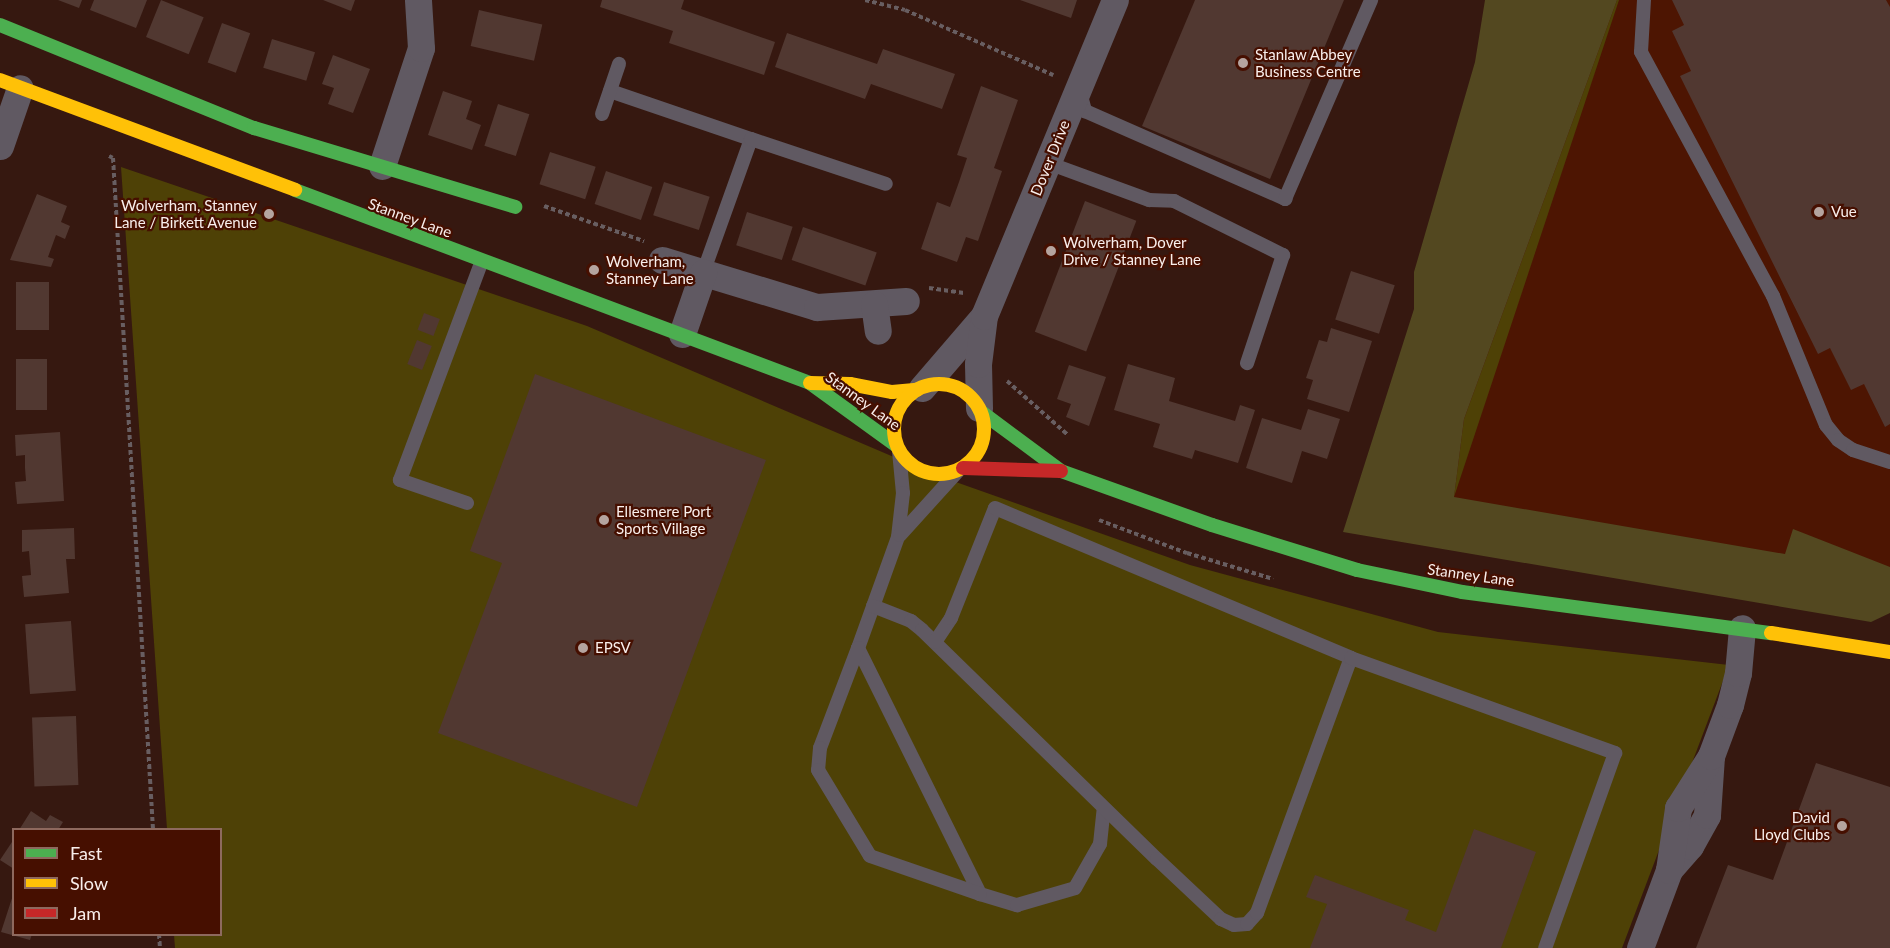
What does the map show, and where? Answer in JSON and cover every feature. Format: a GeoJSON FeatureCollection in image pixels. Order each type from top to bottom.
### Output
{"type":"FeatureCollection","features":[{"type":"Feature","properties":{"kind":"main road"},"geometry":{"type":"LineString","coordinates":[[0,25],[254,128],[515,207]]}},
{"type":"Feature","properties":{"kind":"main road","name":"Stanney Lane"},"geometry":{"type":"LineString","coordinates":[[10,84],[810,383],[898,448]]}},
{"type":"Feature","properties":{"kind":"main road","name":"Stanney Lane"},"geometry":{"type":"LineString","coordinates":[[810,383],[850,384],[892,392],[919,389]]}},
{"type":"Feature","properties":{"kind":"main road"},"geometry":{"type":"LineString","coordinates":[[948,385],[960,389],[979,409],[984,423],[980,449],[960,469],[938,474],[918,470],[898,448],[895,421],[906,398],[919,389],[948,385]]}},
{"type":"Feature","properties":{"kind":"main road","name":"Stanney Lane"},"geometry":{"type":"LineString","coordinates":[[979,409],[1061,471],[1212,525],[1411,583],[1742,628],[1890,652]]}},
{"type":"Feature","properties":{"kind":"main road","name":"Stanney Lane"},"geometry":{"type":"LineString","coordinates":[[960,469],[1061,471]]}},
{"type":"Feature","properties":{"kind":"street"},"geometry":{"type":"LineString","coordinates":[[382,166],[421,48],[418,0]]}},
{"type":"Feature","properties":{"kind":"street","name":"Dover Drive"},"geometry":{"type":"LineString","coordinates":[[919,389],[976,308],[1048,163],[1115,0]]}},
{"type":"Feature","properties":{"kind":"street"},"geometry":{"type":"LineString","coordinates":[[0,146],[10,84]]}},
{"type":"Feature","properties":{"kind":"street"},"geometry":{"type":"LineString","coordinates":[[662,260],[817,307],[906,301]]}},
{"type":"Feature","properties":{"kind":"street"},"geometry":{"type":"LineString","coordinates":[[682,334],[703,273]]}},
{"type":"Feature","properties":{"kind":"street"},"geometry":{"type":"LineString","coordinates":[[874,304],[878,331]]}},
{"type":"Feature","properties":{"kind":"street","name":"Dover Drive"},"geometry":{"type":"LineString","coordinates":[[976,308],[979,409]]}},
{"type":"Feature","properties":{"kind":"street"},"geometry":{"type":"LineString","coordinates":[[1640,948],[1669,870],[1690,846],[1707,815],[1711,756],[1735,687],[1742,628]]}},
{"type":"Feature","properties":{"kind":"lane"},"geometry":{"type":"LineString","coordinates":[[1079,87],[1085,111],[1285,199],[1371,0]]}},
{"type":"Feature","properties":{"kind":"lane"},"geometry":{"type":"LineString","coordinates":[[1644,0],[1641,52],[1773,296],[1827,425],[1838,440],[1852,450],[1890,462]]}},
{"type":"Feature","properties":{"kind":"lane"},"geometry":{"type":"LineString","coordinates":[[602,114],[619,64]]}},
{"type":"Feature","properties":{"kind":"lane"},"geometry":{"type":"LineString","coordinates":[[610,91],[886,184]]}},
{"type":"Feature","properties":{"kind":"lane"},"geometry":{"type":"LineString","coordinates":[[703,273],[751,139]]}},
{"type":"Feature","properties":{"kind":"lane"},"geometry":{"type":"LineString","coordinates":[[1048,163],[1149,200],[1174,201],[1283,255],[1247,363]]}},
{"type":"Feature","properties":{"kind":"lane"},"geometry":{"type":"LineString","coordinates":[[468,503],[400,480],[482,261]]}},
{"type":"Feature","properties":{"kind":"lane"},"geometry":{"type":"LineString","coordinates":[[898,448],[903,493],[898,537],[820,748],[818,770],[870,856],[1017,905],[1075,888],[1100,844],[1104,808]]}},
{"type":"Feature","properties":{"kind":"lane"},"geometry":{"type":"LineString","coordinates":[[898,537],[960,469]]}},
{"type":"Feature","properties":{"kind":"lane"},"geometry":{"type":"LineString","coordinates":[[935,642],[951,618],[995,508],[1350,658],[1615,753],[1545,948]]}},
{"type":"Feature","properties":{"kind":"lane"},"geometry":{"type":"LineString","coordinates":[[873,606],[911,621],[935,642],[1221,920],[1234,925],[1247,924],[1260,908],[1350,658]]}},
{"type":"Feature","properties":{"kind":"lane"},"geometry":{"type":"LineString","coordinates":[[858,648],[980,894]]}},
{"type":"Feature","properties":{"kind":"path"},"geometry":{"type":"LineString","coordinates":[[865,0],[904,10],[1079,87]]}},
{"type":"Feature","properties":{"kind":"path"},"geometry":{"type":"LineString","coordinates":[[98,152],[113,158],[153,828]]}},
{"type":"Feature","properties":{"kind":"path"},"geometry":{"type":"LineString","coordinates":[[515,207],[529,201],[653,244],[662,260]]}},
{"type":"Feature","properties":{"kind":"path"},"geometry":{"type":"LineString","coordinates":[[906,301],[914,286],[971,293],[976,308]]}},
{"type":"Feature","properties":{"kind":"path"},"geometry":{"type":"LineString","coordinates":[[998,374],[1072,439]]}},
{"type":"Feature","properties":{"kind":"shaded area"},"geometry":{"type":"Polygon","coordinates":[[[1485,0],[1617,0],[1464,419],[1454,497],[1785,554],[1793,529],[1890,567],[1890,613],[1871,622],[1343,532],[1414,309],[1414,272],[1475,62],[1485,0]]]}},
{"type":"Feature","properties":{"kind":"shaded area"},"geometry":{"type":"Polygon","coordinates":[[[1577,0],[1890,0],[1890,613],[1395,515],[1577,0]]]}},
{"type":"Feature","properties":{"kind":"shaded area"},"geometry":{"type":"Polygon","coordinates":[[[1617,0],[1619,0],[1454,497],[1464,419],[1617,0]]]}},
{"type":"Feature","properties":{"kind":"shaded area","name":"Ellesmere Port Sports Village"},"geometry":{"type":"Polygon","coordinates":[[[121,167],[587,326],[936,475],[1190,565],[1438,632],[1729,665],[1622,948],[175,948],[174,936],[222,936],[222,828],[167,828],[121,167]]]}},
{"type":"Feature","properties":{"kind":"building"},"geometry":{"type":"Polygon","coordinates":[[[58,0],[82,0],[79,8],[58,0]]]}},
{"type":"Feature","properties":{"kind":"building"},"geometry":{"type":"Polygon","coordinates":[[[94,0],[147,0],[136,28],[90,10],[94,0]]]}},
{"type":"Feature","properties":{"kind":"building"},"geometry":{"type":"Polygon","coordinates":[[[161,0],[204,17],[189,54],[146,37],[161,0]]]}},
{"type":"Feature","properties":{"kind":"building"},"geometry":{"type":"Polygon","coordinates":[[[323,0],[355,0],[351,11],[323,0]]]}},
{"type":"Feature","properties":{"kind":"building"},"geometry":{"type":"Polygon","coordinates":[[[602,0],[684,0],[681,9],[775,42],[764,75],[669,43],[673,31],[600,7],[602,0]]]}},
{"type":"Feature","properties":{"kind":"building"},"geometry":{"type":"Polygon","coordinates":[[[1020,0],[1077,0],[1071,18],[1020,0]]]}},
{"type":"Feature","properties":{"kind":"building","name":"Stanlaw Abbey Business Centre"},"geometry":{"type":"Polygon","coordinates":[[[1195,0],[1344,0],[1270,179],[1142,126],[1195,0]]]}},
{"type":"Feature","properties":{"kind":"building","name":"Vue"},"geometry":{"type":"Polygon","coordinates":[[[1672,0],[1886,0],[1890,7],[1890,424],[1885,427],[1864,384],[1851,390],[1830,348],[1818,354],[1680,76],[1691,71],[1672,31],[1684,25],[1672,0]]]}},
{"type":"Feature","properties":{"kind":"building"},"geometry":{"type":"Polygon","coordinates":[[[479,10],[542,25],[534,61],[471,46],[479,10]]]}},
{"type":"Feature","properties":{"kind":"building"},"geometry":{"type":"Polygon","coordinates":[[[222,23],[250,33],[236,73],[208,62],[222,23]]]}},
{"type":"Feature","properties":{"kind":"building"},"geometry":{"type":"Polygon","coordinates":[[[787,33],[877,64],[883,49],[955,74],[942,109],[871,84],[865,99],[775,67],[787,33]]]}},
{"type":"Feature","properties":{"kind":"building"},"geometry":{"type":"Polygon","coordinates":[[[272,39],[315,52],[306,81],[263,68],[272,39]]]}},
{"type":"Feature","properties":{"kind":"building"},"geometry":{"type":"Polygon","coordinates":[[[333,55],[370,69],[353,113],[328,104],[334,88],[322,84],[333,55]]]}},
{"type":"Feature","properties":{"kind":"building"},"geometry":{"type":"Polygon","coordinates":[[[981,86],[1018,100],[994,168],[1002,171],[978,241],[966,237],[957,262],[921,249],[937,202],[950,207],[967,158],[957,155],[981,86]]]}},
{"type":"Feature","properties":{"kind":"building"},"geometry":{"type":"Polygon","coordinates":[[[443,91],[472,101],[466,119],[481,125],[472,150],[428,135],[443,91]]]}},
{"type":"Feature","properties":{"kind":"building"},"geometry":{"type":"Polygon","coordinates":[[[498,104],[529,114],[516,156],[484,146],[498,104]]]}},
{"type":"Feature","properties":{"kind":"building"},"geometry":{"type":"Polygon","coordinates":[[[550,152],[596,167],[585,199],[539,184],[550,152]]]}},
{"type":"Feature","properties":{"kind":"building"},"geometry":{"type":"Polygon","coordinates":[[[606,171],[652,187],[641,220],[595,204],[606,171]]]}},
{"type":"Feature","properties":{"kind":"building"},"geometry":{"type":"Polygon","coordinates":[[[664,182],[710,197],[699,230],[653,215],[664,182]]]}},
{"type":"Feature","properties":{"kind":"building"},"geometry":{"type":"Polygon","coordinates":[[[37,194],[67,206],[61,222],[70,226],[65,239],[56,235],[48,257],[54,259],[51,267],[10,260],[37,194]]]}},
{"type":"Feature","properties":{"kind":"building"},"geometry":{"type":"Polygon","coordinates":[[[1085,201],[1136,221],[1086,351],[1035,332],[1085,201]]]}},
{"type":"Feature","properties":{"kind":"building"},"geometry":{"type":"Polygon","coordinates":[[[747,212],[793,227],[782,260],[736,245],[747,212]]]}},
{"type":"Feature","properties":{"kind":"building"},"geometry":{"type":"Polygon","coordinates":[[[803,227],[877,252],[865,285],[792,260],[803,227]]]}},
{"type":"Feature","properties":{"kind":"building"},"geometry":{"type":"Polygon","coordinates":[[[1351,271],[1395,285],[1379,334],[1335,320],[1351,271]]]}},
{"type":"Feature","properties":{"kind":"building"},"geometry":{"type":"Polygon","coordinates":[[[16,282],[49,282],[49,330],[16,330],[16,282]]]}},
{"type":"Feature","properties":{"kind":"building"},"geometry":{"type":"Polygon","coordinates":[[[424,313],[440,319],[433,336],[418,330],[424,313]]]}},
{"type":"Feature","properties":{"kind":"building"},"geometry":{"type":"Polygon","coordinates":[[[1331,328],[1372,341],[1349,412],[1307,399],[1313,380],[1306,378],[1319,340],[1327,342],[1331,328]]]}},
{"type":"Feature","properties":{"kind":"building"},"geometry":{"type":"Polygon","coordinates":[[[417,340],[432,346],[422,370],[407,364],[417,340]]]}},
{"type":"Feature","properties":{"kind":"building"},"geometry":{"type":"Polygon","coordinates":[[[16,359],[47,359],[47,410],[16,410],[16,359]]]}},
{"type":"Feature","properties":{"kind":"building"},"geometry":{"type":"Polygon","coordinates":[[[1128,364],[1175,378],[1169,401],[1235,421],[1240,405],[1255,410],[1238,463],[1195,450],[1192,459],[1153,447],[1160,424],[1114,410],[1128,364]]]}},
{"type":"Feature","properties":{"kind":"building"},"geometry":{"type":"Polygon","coordinates":[[[1069,365],[1106,377],[1089,426],[1066,417],[1071,404],[1057,399],[1069,365]]]}},
{"type":"Feature","properties":{"kind":"building","name":"EPSV"},"geometry":{"type":"Polygon","coordinates":[[[535,374],[766,460],[637,807],[438,733],[502,563],[470,551],[535,374]]]}},
{"type":"Feature","properties":{"kind":"building"},"geometry":{"type":"Polygon","coordinates":[[[1308,409],[1340,419],[1327,459],[1302,451],[1292,483],[1246,468],[1262,418],[1301,430],[1308,409]]]}},
{"type":"Feature","properties":{"kind":"building"},"geometry":{"type":"Polygon","coordinates":[[[60,432],[64,501],[17,504],[15,482],[26,481],[25,455],[16,456],[15,435],[60,432]]]}},
{"type":"Feature","properties":{"kind":"building"},"geometry":{"type":"Polygon","coordinates":[[[74,528],[75,559],[66,559],[69,593],[24,597],[22,576],[31,575],[29,551],[22,552],[22,530],[74,528]]]}},
{"type":"Feature","properties":{"kind":"building"},"geometry":{"type":"Polygon","coordinates":[[[71,621],[76,691],[30,694],[25,624],[71,621]]]}},
{"type":"Feature","properties":{"kind":"building"},"geometry":{"type":"Polygon","coordinates":[[[76,716],[78,785],[34,786],[32,718],[76,716]]]}},
{"type":"Feature","properties":{"kind":"building","name":"David Lloyd Clubs"},"geometry":{"type":"Polygon","coordinates":[[[1816,763],[1890,787],[1890,948],[1696,948],[1728,865],[1773,880],[1816,763]]]}},
{"type":"Feature","properties":{"kind":"building"},"geometry":{"type":"Polygon","coordinates":[[[31,811],[46,821],[50,815],[63,822],[59,828],[20,828],[31,811]]]}},
{"type":"Feature","properties":{"kind":"building"},"geometry":{"type":"Polygon","coordinates":[[[1474,829],[1536,852],[1501,948],[1310,948],[1327,904],[1306,897],[1315,875],[1409,910],[1405,920],[1436,932],[1474,829]]]}},
{"type":"Feature","properties":{"kind":"building"},"geometry":{"type":"Polygon","coordinates":[[[12,842],[12,868],[0,860],[12,842]]]}},
{"type":"Feature","properties":{"kind":"building"},"geometry":{"type":"Polygon","coordinates":[[[12,898],[12,935],[1,932],[12,898]]]}},
{"type":"Feature","properties":{"kind":"building"},"geometry":{"type":"Polygon","coordinates":[[[16,936],[31,936],[30,940],[16,936]]]}},
{"type":"Feature","properties":{"kind":"traffic: fast"},"geometry":{"type":"LineString","coordinates":[[0,25],[254,128],[515,207]]}},
{"type":"Feature","properties":{"kind":"traffic: fast"},"geometry":{"type":"LineString","coordinates":[[295,190],[810,383],[897,446]]}},
{"type":"Feature","properties":{"kind":"traffic: fast"},"geometry":{"type":"LineString","coordinates":[[980,411],[1061,471],[1212,525],[1357,570],[1462,592],[1771,633]]}},
{"type":"Feature","properties":{"kind":"traffic: slow"},"geometry":{"type":"LineString","coordinates":[[0,80],[295,190]]}},
{"type":"Feature","properties":{"kind":"traffic: slow"},"geometry":{"type":"LineString","coordinates":[[810,383],[850,384],[892,392],[917,390]]}},
{"type":"Feature","properties":{"kind":"traffic: slow"},"geometry":{"type":"LineString","coordinates":[[939,384],[956,388],[971,397],[980,412],[984,429],[980,446],[971,461],[956,470],[939,474],[922,470],[907,461],[898,446],[894,429],[898,412],[907,397],[922,388],[939,384]]}},
{"type":"Feature","properties":{"kind":"traffic: slow"},"geometry":{"type":"LineString","coordinates":[[1771,633],[1890,652]]}},
{"type":"Feature","properties":{"kind":"traffic: jam"},"geometry":{"type":"LineString","coordinates":[[963,468],[1061,471]]}},
{"type":"Feature","properties":{"kind":"place","name":"Stanlaw Abbey Business Centre"},"geometry":{"type":"Point","coordinates":[1243,63]}},
{"type":"Feature","properties":{"kind":"place","name":"Vue"},"geometry":{"type":"Point","coordinates":[1819,212]}},
{"type":"Feature","properties":{"kind":"place","name":"Wolverham, Stanney Lane / Birkett Avenue"},"geometry":{"type":"Point","coordinates":[269,214]}},
{"type":"Feature","properties":{"kind":"place","name":"Wolverham, Dover Drive / Stanney Lane"},"geometry":{"type":"Point","coordinates":[1051,251]}},
{"type":"Feature","properties":{"kind":"place","name":"Wolverham, Stanney Lane"},"geometry":{"type":"Point","coordinates":[594,270]}},
{"type":"Feature","properties":{"kind":"place","name":"Ellesmere Port Sports Village"},"geometry":{"type":"Point","coordinates":[604,520]}},
{"type":"Feature","properties":{"kind":"place","name":"EPSV"},"geometry":{"type":"Point","coordinates":[583,648]}},
{"type":"Feature","properties":{"kind":"place","name":"David Lloyd Clubs"},"geometry":{"type":"Point","coordinates":[1842,826]}}]}
